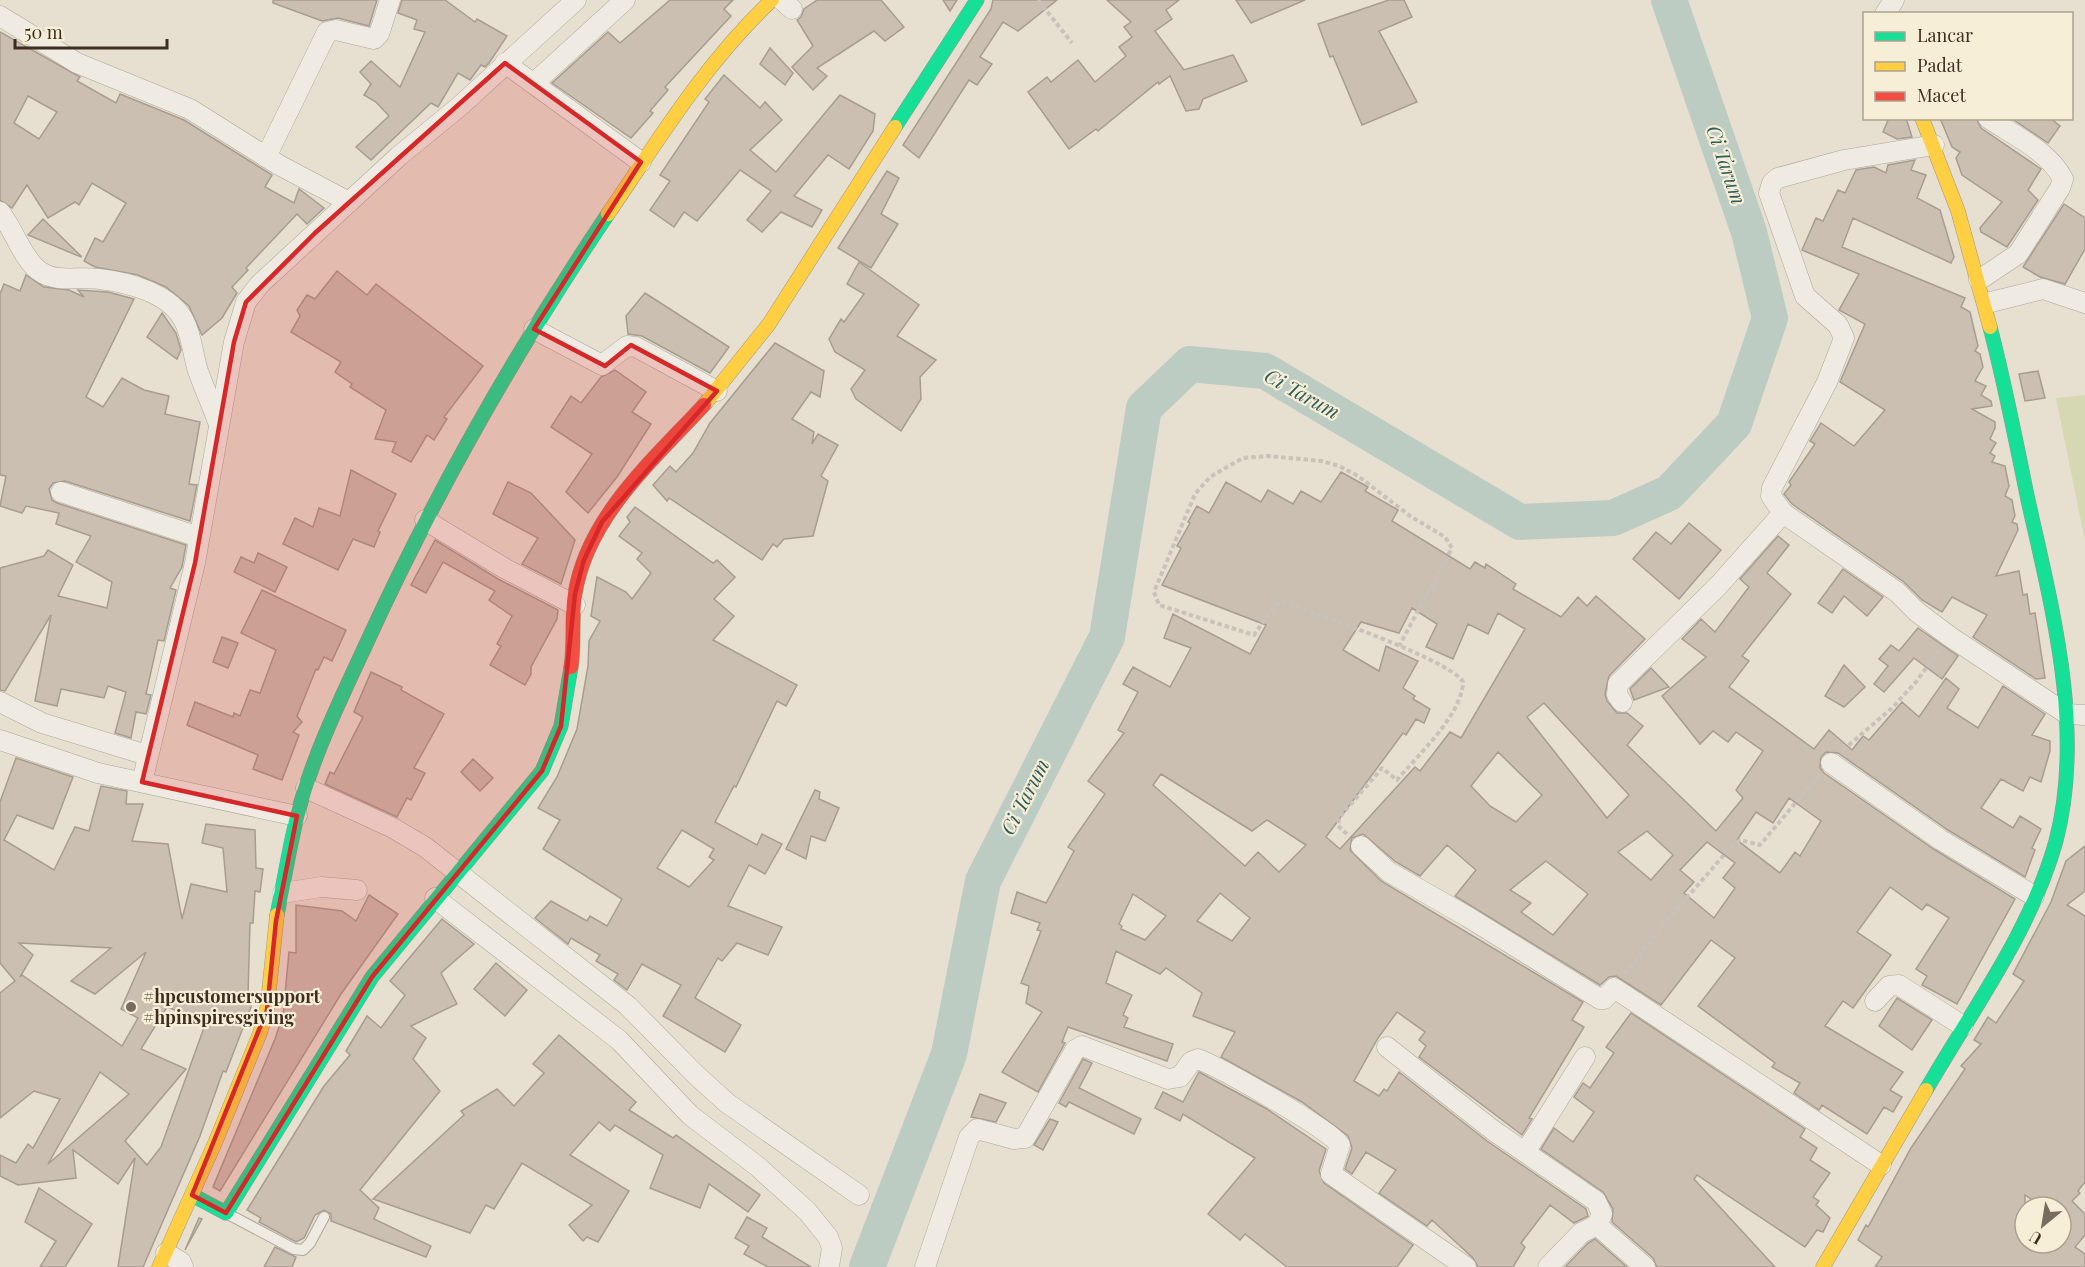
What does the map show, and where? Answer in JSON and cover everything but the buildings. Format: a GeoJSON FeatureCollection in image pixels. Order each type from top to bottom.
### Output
{"type":"FeatureCollection","features":[{"type":"Feature","properties":{"kind":"street"},"geometry":{"type":"LineString","coordinates":[[0,5],[3,0]]}},
{"type":"Feature","properties":{"kind":"street"},"geometry":{"type":"LineString","coordinates":[[266,157],[327,32],[336,30],[374,39],[379,34],[390,0]]}},
{"type":"Feature","properties":{"kind":"street"},"geometry":{"type":"LineString","coordinates":[[145,772],[167,685],[199,537],[234,342],[246,302],[260,284],[399,156],[508,65],[576,0]]}},
{"type":"Feature","properties":{"kind":"street"},"geometry":{"type":"LineString","coordinates":[[531,81],[625,0]]}},
{"type":"Feature","properties":{"kind":"street"},"geometry":{"type":"LineString","coordinates":[[183,1267],[181,1262],[163,1260],[260,1033],[267,1010],[276,921],[298,814],[346,687],[425,520],[473,432],[534,329],[641,162],[702,77],[739,31],[772,0]]}},
{"type":"Feature","properties":{"kind":"street"},"geometry":{"type":"LineString","coordinates":[[192,1195],[226,1213],[372,977],[542,771],[561,726],[572,663],[575,605],[584,560],[602,522],[648,465],[717,391],[769,324],[977,0]]}},
{"type":"Feature","properties":{"kind":"street"},"geometry":{"type":"LineString","coordinates":[[0,16],[77,63],[190,109],[266,157],[349,202]]}},
{"type":"Feature","properties":{"kind":"street"},"geometry":{"type":"LineString","coordinates":[[508,65],[641,162]]}},
{"type":"Feature","properties":{"kind":"street"},"geometry":{"type":"LineString","coordinates":[[1823,1267],[1963,1026],[2034,896],[2056,839],[2076,715],[1987,303],[1934,145],[1923,120]]}},
{"type":"Feature","properties":{"kind":"street"},"geometry":{"type":"LineString","coordinates":[[1979,280],[2018,254],[2063,178],[2058,169],[2036,150],[1991,120]]}},
{"type":"Feature","properties":{"kind":"street"},"geometry":{"type":"LineString","coordinates":[[1934,145],[1844,160],[1778,178],[1770,188],[1768,193],[1805,296],[1838,325],[1844,338],[1827,382],[1772,488],[1774,503],[1783,513],[1898,592],[1917,612],[1950,636],[2076,715]]}},
{"type":"Feature","properties":{"kind":"street"},"geometry":{"type":"LineString","coordinates":[[0,212],[34,266],[43,274],[130,283],[158,296],[178,313],[185,323],[198,371],[219,425]]}},
{"type":"Feature","properties":{"kind":"street"},"geometry":{"type":"LineString","coordinates":[[1987,303],[2043,289],[2085,303]]}},
{"type":"Feature","properties":{"kind":"street"},"geometry":{"type":"LineString","coordinates":[[534,329],[602,365],[627,346],[636,347],[717,391]]}},
{"type":"Feature","properties":{"kind":"street"},"geometry":{"type":"LineString","coordinates":[[61,492],[199,537]]}},
{"type":"Feature","properties":{"kind":"street"},"geometry":{"type":"LineString","coordinates":[[1622,702],[1617,695],[1618,684],[1718,586],[1783,513]]}},
{"type":"Feature","properties":{"kind":"street"},"geometry":{"type":"LineString","coordinates":[[425,520],[504,568],[575,605]]}},
{"type":"Feature","properties":{"kind":"street"},"geometry":{"type":"LineString","coordinates":[[1,705],[145,772],[167,788],[298,814]]}},
{"type":"Feature","properties":{"kind":"street"},"geometry":{"type":"LineString","coordinates":[[0,740],[98,773],[145,772]]}},
{"type":"Feature","properties":{"kind":"street"},"geometry":{"type":"LineString","coordinates":[[1831,763],[1941,840],[2034,896]]}},
{"type":"Feature","properties":{"kind":"street"},"geometry":{"type":"LineString","coordinates":[[305,792],[393,828],[425,847],[454,875],[628,1006],[694,1078],[764,1131],[858,1195]]}},
{"type":"Feature","properties":{"kind":"street"},"geometry":{"type":"LineString","coordinates":[[1361,846],[1389,872],[1468,917],[1600,999],[1604,999],[1614,988],[1881,1164]]}},
{"type":"Feature","properties":{"kind":"street"},"geometry":{"type":"LineString","coordinates":[[283,893],[321,887],[357,890]]}},
{"type":"Feature","properties":{"kind":"street"},"geometry":{"type":"LineString","coordinates":[[437,897],[619,1040],[710,1131],[757,1166],[807,1211],[828,1238],[832,1248],[829,1267]]}},
{"type":"Feature","properties":{"kind":"street"},"geometry":{"type":"LineString","coordinates":[[1875,1001],[1889,986],[1899,985],[1963,1026]]}},
{"type":"Feature","properties":{"kind":"street"},"geometry":{"type":"LineString","coordinates":[[925,1267],[969,1137],[977,1130],[1014,1139],[1024,1138],[1075,1050],[1082,1046],[1172,1080],[1180,1077],[1191,1062],[1198,1059],[1290,1109],[1337,1141],[1340,1149],[1331,1171],[1333,1176],[1466,1267]]}},
{"type":"Feature","properties":{"kind":"street"},"geometry":{"type":"LineString","coordinates":[[1387,1047],[1421,1071],[1443,1094],[1596,1201],[1602,1214],[1597,1225],[1581,1233],[1548,1267]]}},
{"type":"Feature","properties":{"kind":"street"},"geometry":{"type":"LineString","coordinates":[[1526,1151],[1585,1057]]}},
{"type":"Feature","properties":{"kind":"street"},"geometry":{"type":"LineString","coordinates":[[675,1097],[694,1078]]}},
{"type":"Feature","properties":{"kind":"street"},"geometry":{"type":"LineString","coordinates":[[1597,1225],[1646,1267]]}},
{"type":"Feature","properties":{"kind":"lane"},"geometry":{"type":"LineString","coordinates":[[226,1213],[294,1249],[303,1250],[310,1244],[324,1217]]}},
{"type":"Feature","properties":{"kind":"path"},"geometry":{"type":"LineString","coordinates":[[1038,0],[1072,42]]}},
{"type":"Feature","properties":{"kind":"path"},"geometry":{"type":"LineString","coordinates":[[1361,846],[1338,826],[1339,818],[1382,768],[1397,780],[1439,732],[1462,686],[1461,678],[1399,646],[1341,621],[1282,602],[1275,605],[1254,635],[1159,605],[1154,592],[1195,494],[1210,477],[1243,458],[1268,456],[1322,461],[1358,476],[1410,516],[1445,537],[1452,548],[1399,646]]}},
{"type":"Feature","properties":{"kind":"path"},"geometry":{"type":"LineString","coordinates":[[1614,988],[1665,922],[1730,848],[1740,840],[1760,845],[1831,763],[1855,738],[1891,709],[1916,682],[1950,636]]}},
{"type":"Feature","properties":{"kind":"highlighted area"},"geometry":{"type":"Polygon","coordinates":[[[505,63],[641,162],[534,329],[605,366],[631,345],[717,391],[602,522],[584,560],[575,594],[561,726],[542,771],[372,977],[226,1213],[192,1195],[267,1010],[276,921],[297,816],[142,782],[195,563],[234,342],[246,302],[315,233],[505,63]]]}},
{"type":"Feature","properties":{"kind":"green space"},"geometry":{"type":"Polygon","coordinates":[[[2085,395],[2085,541],[2056,398],[2085,395]]]}},
{"type":"Feature","properties":{"kind":"waterway","name":"Ci Tarum"},"geometry":{"type":"LineString","coordinates":[[867,1267],[949,1054],[983,881],[1107,637],[1144,408],[1190,364],[1265,371],[1520,522],[1613,518],[1669,493],[1734,424],[1770,318],[1749,232],[1669,0]]}},
{"type":"Feature","properties":{"kind":"traffic: fast"},"geometry":{"type":"LineString","coordinates":[[895,127],[977,0]]}},
{"type":"Feature","properties":{"kind":"traffic: fast"},"geometry":{"type":"LineString","coordinates":[[277,915],[294,829],[310,772],[368,640],[421,530],[479,422],[574,265],[608,214]]}},
{"type":"Feature","properties":{"kind":"traffic: fast"},"geometry":{"type":"LineString","coordinates":[[1926,1090],[1999,969],[2032,907],[2056,841],[2064,799],[2067,756],[2062,669],[2047,583],[1990,327]]}},
{"type":"Feature","properties":{"kind":"traffic: fast"},"geometry":{"type":"LineString","coordinates":[[192,1195],[226,1213],[372,977],[542,771],[561,726],[571,667]]}},
{"type":"Feature","properties":{"kind":"traffic: slow"},"geometry":{"type":"LineString","coordinates":[[608,214],[684,102],[726,49],[772,0]]}},
{"type":"Feature","properties":{"kind":"traffic: slow"},"geometry":{"type":"LineString","coordinates":[[1923,120],[1958,211],[1990,327]]}},
{"type":"Feature","properties":{"kind":"traffic: slow"},"geometry":{"type":"LineString","coordinates":[[704,405],[769,324],[895,127]]}},
{"type":"Feature","properties":{"kind":"traffic: slow"},"geometry":{"type":"LineString","coordinates":[[159,1267],[215,1143],[260,1033],[267,1010],[277,915]]}},
{"type":"Feature","properties":{"kind":"traffic: slow"},"geometry":{"type":"LineString","coordinates":[[1823,1267],[1926,1090]]}},
{"type":"Feature","properties":{"kind":"traffic: jam"},"geometry":{"type":"LineString","coordinates":[[571,667],[575,594],[582,566],[593,540],[625,491],[704,405]]}},
{"type":"Feature","properties":{"kind":"place","name":"#hpcustomersupport #hpinspiresgiving"},"geometry":{"type":"Point","coordinates":[131,1007]}}]}
